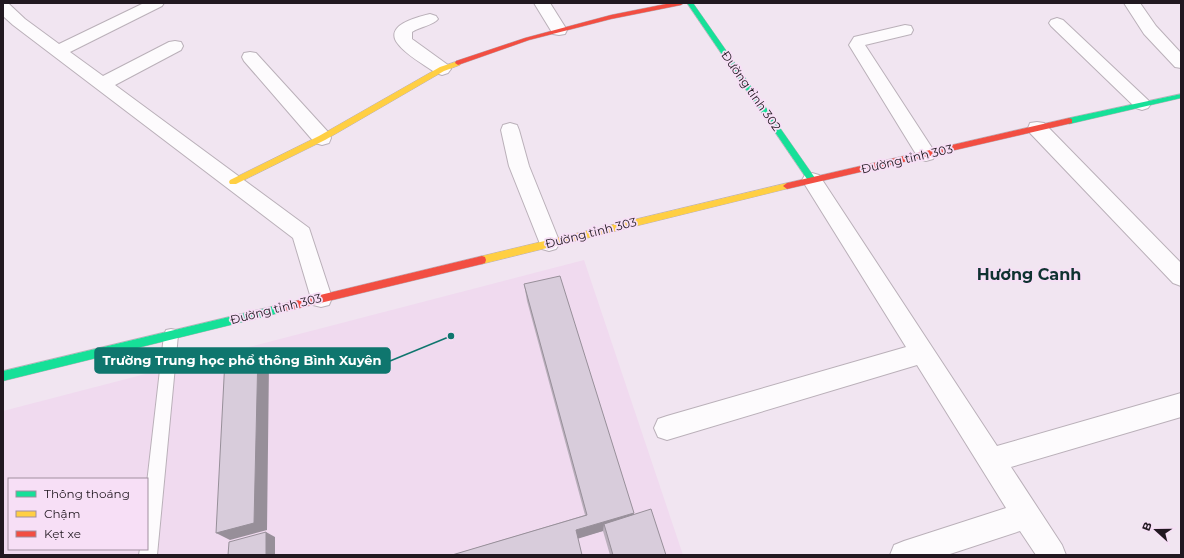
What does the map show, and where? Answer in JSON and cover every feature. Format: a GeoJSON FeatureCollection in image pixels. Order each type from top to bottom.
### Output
{"type":"FeatureCollection","features":[{"type":"Feature","properties":{"kind":"main road"},"geometry":{"type":"LineString","coordinates":[[233,182],[322,138],[442,69],[528,39],[559,30],[611,17],[681,3]]}},
{"type":"Feature","properties":{"kind":"main road","name":"Đường tỉnh 302"},"geometry":{"type":"LineString","coordinates":[[690,3],[812,180]]}},
{"type":"Feature","properties":{"kind":"main road","name":"Đường tỉnh 303"},"geometry":{"type":"LineString","coordinates":[[3,376],[812,180],[1181,96]]}},
{"type":"Feature","properties":{"kind":"street"},"geometry":{"type":"LineString","coordinates":[[58,51],[156,3]]}},
{"type":"Feature","properties":{"kind":"street"},"geometry":{"type":"LineString","coordinates":[[542,3],[559,30]]}},
{"type":"Feature","properties":{"kind":"street"},"geometry":{"type":"LineString","coordinates":[[1132,3],[1150,30],[1181,63]]}},
{"type":"Feature","properties":{"kind":"street"},"geometry":{"type":"LineString","coordinates":[[3,7],[11,25],[58,51],[302,234],[321,298]]}},
{"type":"Feature","properties":{"kind":"street"},"geometry":{"type":"LineString","coordinates":[[430,19],[416,23],[407,28],[402,37],[405,42],[442,69]]}},
{"type":"Feature","properties":{"kind":"street"},"geometry":{"type":"LineString","coordinates":[[1057,23],[1142,104]]}},
{"type":"Feature","properties":{"kind":"street"},"geometry":{"type":"LineString","coordinates":[[905,30],[860,41],[857,45],[872,71],[926,154]]}},
{"type":"Feature","properties":{"kind":"street"},"geometry":{"type":"LineString","coordinates":[[102,84],[175,46]]}},
{"type":"Feature","properties":{"kind":"street"},"geometry":{"type":"LineString","coordinates":[[250,57],[322,138]]}},
{"type":"Feature","properties":{"kind":"street"},"geometry":{"type":"LineString","coordinates":[[1037,128],[1181,277]]}},
{"type":"Feature","properties":{"kind":"street"},"geometry":{"type":"LineString","coordinates":[[510,130],[519,166],[549,243]]}},
{"type":"Feature","properties":{"kind":"street"},"geometry":{"type":"LineString","coordinates":[[812,180],[1052,555]]}},
{"type":"Feature","properties":{"kind":"street"},"geometry":{"type":"LineString","coordinates":[[667,428],[922,353]]}},
{"type":"Feature","properties":{"kind":"street"},"geometry":{"type":"LineString","coordinates":[[991,460],[1181,405]]}},
{"type":"Feature","properties":{"kind":"street"},"geometry":{"type":"LineString","coordinates":[[904,555],[1026,515]]}},
{"type":"Feature","properties":{"kind":"lane"},"geometry":{"type":"LineString","coordinates":[[148,555],[171,335]]}},
{"type":"Feature","properties":{"kind":"shaded area"},"geometry":{"type":"Polygon","coordinates":[[[584,260],[683,555],[3,555],[3,411],[584,260]]]}},
{"type":"Feature","properties":{"kind":"building"},"geometry":{"type":"Polygon","coordinates":[[[560,276],[634,513],[576,530],[582,555],[452,555],[587,515],[524,284],[560,276]]]}},
{"type":"Feature","properties":{"kind":"building"},"geometry":{"type":"Polygon","coordinates":[[[258,351],[254,523],[216,533],[225,359],[258,351]]]}},
{"type":"Feature","properties":{"kind":"building"},"geometry":{"type":"Polygon","coordinates":[[[651,509],[666,555],[613,555],[604,524],[651,509]]]}},
{"type":"Feature","properties":{"kind":"building"},"geometry":{"type":"Polygon","coordinates":[[[266,532],[266,555],[228,555],[229,542],[266,532]]]}},
{"type":"Feature","properties":{"kind":"traffic: fast"},"geometry":{"type":"LineString","coordinates":[[690,3],[812,180]]}},
{"type":"Feature","properties":{"kind":"traffic: fast"},"geometry":{"type":"LineString","coordinates":[[1069,121],[1181,96]]}},
{"type":"Feature","properties":{"kind":"traffic: fast"},"geometry":{"type":"LineString","coordinates":[[3,376],[287,307]]}},
{"type":"Feature","properties":{"kind":"traffic: slow"},"geometry":{"type":"LineString","coordinates":[[233,182],[322,138],[442,69],[458,63]]}},
{"type":"Feature","properties":{"kind":"traffic: slow"},"geometry":{"type":"LineString","coordinates":[[482,260],[787,186]]}},
{"type":"Feature","properties":{"kind":"traffic: jam"},"geometry":{"type":"LineString","coordinates":[[458,63],[527,39],[611,17],[681,3]]}},
{"type":"Feature","properties":{"kind":"traffic: jam"},"geometry":{"type":"LineString","coordinates":[[787,186],[1069,121]]}},
{"type":"Feature","properties":{"kind":"traffic: jam"},"geometry":{"type":"LineString","coordinates":[[287,307],[482,260]]}},
{"type":"Feature","properties":{"kind":"place","name":"Trường Trung học phổ thông Bình Xuyên"},"geometry":{"type":"Point","coordinates":[451,336]}},
{"type":"Feature","properties":{"kind":"district","name":"Hương Canh"},"geometry":{"type":"Point","coordinates":[1029,274]}}]}
